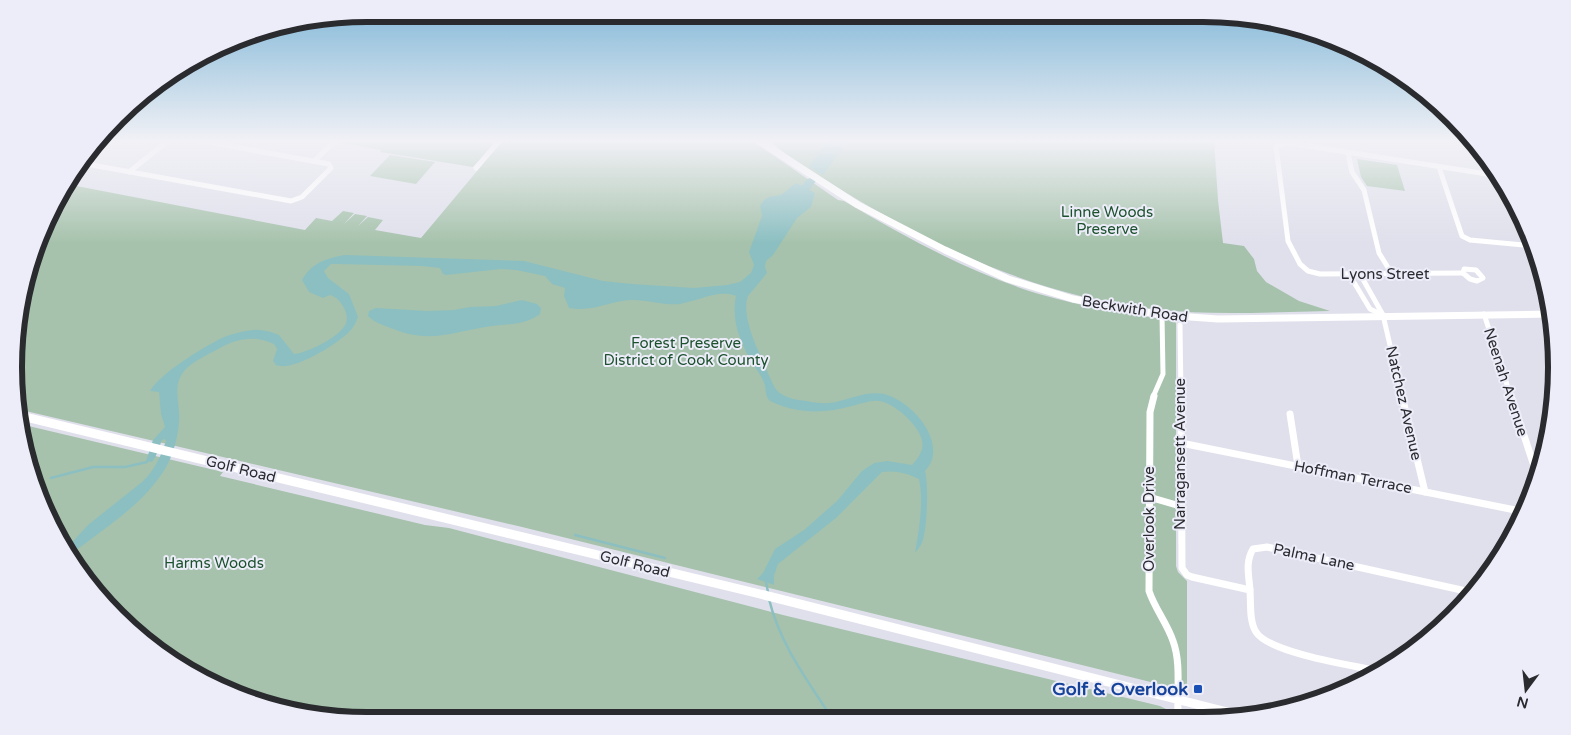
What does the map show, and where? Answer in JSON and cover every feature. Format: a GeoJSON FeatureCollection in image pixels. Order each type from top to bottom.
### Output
{"type":"FeatureCollection","features":[{"type":"Feature","properties":{"kind":"main road","name":"Beckwith Road"},"geometry":{"type":"LineString","coordinates":[[809,174],[858,205],[945,250],[1008,279],[1073,299],[1162,315],[1253,319],[1383,315],[1545,314]]}},
{"type":"Feature","properties":{"kind":"main road","name":"Golf Road"},"geometry":{"type":"LineString","coordinates":[[26,417],[760,594],[1226,712]]}},
{"type":"Feature","properties":{"kind":"street"},"geometry":{"type":"LineString","coordinates":[[141,174],[286,201],[295,201],[302,197],[324,174]]}},
{"type":"Feature","properties":{"kind":"street","name":"Lyons Street"},"geometry":{"type":"LineString","coordinates":[[1279,174],[1287,239],[1301,266],[1308,272],[1463,274]]}},
{"type":"Feature","properties":{"kind":"street"},"geometry":{"type":"LineString","coordinates":[[1354,174],[1364,190],[1379,253],[1392,274]]}},
{"type":"Feature","properties":{"kind":"street"},"geometry":{"type":"LineString","coordinates":[[1441,174],[1462,236],[1470,240],[1526,245]]}},
{"type":"Feature","properties":{"kind":"street"},"geometry":{"type":"LineString","coordinates":[[1349,274],[1370,309],[1383,315]]}},
{"type":"Feature","properties":{"kind":"street","name":"Natchez Avenue"},"geometry":{"type":"LineString","coordinates":[[1360,274],[1383,315],[1425,492]]}},
{"type":"Feature","properties":{"kind":"street","name":"Neenah Avenue"},"geometry":{"type":"LineString","coordinates":[[1484,314],[1534,466]]}},
{"type":"Feature","properties":{"kind":"street","name":"Overlook Drive"},"geometry":{"type":"LineString","coordinates":[[1162,315],[1164,374],[1151,403],[1150,412],[1150,591],[1154,606],[1173,640],[1177,667],[1178,712]]}},
{"type":"Feature","properties":{"kind":"street","name":"Narragansett Avenue"},"geometry":{"type":"LineString","coordinates":[[1180,325],[1182,568],[1187,575],[1192,577],[1250,590]]}},
{"type":"Feature","properties":{"kind":"street"},"geometry":{"type":"LineString","coordinates":[[1290,414],[1298,466]]}},
{"type":"Feature","properties":{"kind":"street","name":"Hoffman Terrace"},"geometry":{"type":"LineString","coordinates":[[1182,443],[1517,510]]}},
{"type":"Feature","properties":{"kind":"street"},"geometry":{"type":"LineString","coordinates":[[1149,497],[1180,506]]}},
{"type":"Feature","properties":{"kind":"street","name":"Palma Lane"},"geometry":{"type":"LineString","coordinates":[[1250,590],[1248,559],[1250,553],[1259,547],[1267,547],[1467,590]]}},
{"type":"Feature","properties":{"kind":"street"},"geometry":{"type":"LineString","coordinates":[[1250,590],[1256,631],[1260,638],[1269,644],[1370,669]]}},
{"type":"Feature","properties":{"kind":"green space"},"geometry":{"type":"Polygon","coordinates":[[[372,174],[424,174],[416,184],[370,176],[372,174]]]}},
{"type":"Feature","properties":{"kind":"green space","name":"Forest Preserve District of Cook County"},"geometry":{"type":"Polygon","coordinates":[[[474,174],[801,174],[838,200],[844,201],[938,253],[988,276],[1039,294],[1072,303],[1176,321],[1176,566],[1178,572],[1187,581],[1187,691],[518,526],[25,411],[22,368],[25,322],[29,300],[34,278],[49,235],[75,186],[305,230],[316,218],[332,221],[343,211],[354,213],[344,224],[355,214],[367,216],[358,226],[368,217],[383,220],[375,230],[421,238],[474,174]]]}},
{"type":"Feature","properties":{"kind":"green space","name":"Linne Woods Preserve"},"geometry":{"type":"Polygon","coordinates":[[[817,174],[1216,174],[1223,243],[1244,246],[1254,259],[1257,271],[1266,282],[1299,301],[1330,311],[1242,313],[1175,311],[1103,301],[1055,289],[1008,274],[962,255],[874,209],[817,174]]]}},
{"type":"Feature","properties":{"kind":"green space"},"geometry":{"type":"Polygon","coordinates":[[[1360,174],[1400,174],[1405,191],[1367,186],[1360,174]]]}},
{"type":"Feature","properties":{"kind":"green space","name":"Harms Woods"},"geometry":{"type":"Polygon","coordinates":[[[27,426],[223,472],[220,476],[425,525],[449,528],[783,615],[1160,706],[1170,712],[345,712],[322,710],[278,701],[235,686],[195,666],[157,641],[108,595],[81,559],[58,520],[34,457],[27,426]]]}},
{"type":"Feature","properties":{"kind":"shaded area"},"geometry":{"type":"Polygon","coordinates":[[[796,183],[815,193],[811,207],[797,218],[773,255],[766,261],[767,273],[748,296],[746,302],[747,316],[756,345],[773,384],[782,395],[789,398],[825,403],[870,393],[884,394],[906,405],[925,425],[931,437],[933,449],[932,461],[925,471],[927,497],[924,537],[915,553],[921,507],[919,479],[901,472],[882,472],[836,518],[778,564],[774,576],[774,585],[757,579],[763,573],[775,549],[804,530],[837,501],[862,471],[874,463],[887,461],[912,465],[920,454],[922,441],[911,422],[898,410],[885,402],[872,401],[842,409],[811,411],[790,408],[770,401],[767,397],[763,380],[740,339],[735,314],[736,296],[729,294],[716,295],[680,304],[629,300],[576,309],[569,308],[564,296],[565,288],[552,284],[545,276],[516,270],[501,269],[446,275],[443,274],[440,268],[422,266],[337,264],[331,264],[324,271],[328,278],[349,294],[358,317],[348,333],[314,356],[293,365],[276,365],[273,361],[277,349],[274,344],[260,339],[246,339],[226,345],[187,368],[179,381],[177,394],[178,434],[173,452],[165,469],[134,506],[76,551],[71,543],[88,525],[142,482],[157,463],[166,441],[165,439],[162,440],[152,462],[146,461],[153,440],[165,427],[161,414],[159,392],[150,391],[172,369],[214,342],[249,330],[260,330],[279,335],[294,354],[307,351],[323,343],[343,328],[347,317],[340,301],[330,295],[323,298],[309,292],[302,280],[310,269],[320,262],[345,255],[524,261],[603,281],[694,288],[727,285],[740,282],[751,273],[754,265],[749,252],[762,216],[760,206],[769,197],[781,195],[796,183]]]}},
{"type":"Feature","properties":{"kind":"shaded area"},"geometry":{"type":"Polygon","coordinates":[[[522,300],[537,304],[541,308],[540,314],[523,322],[440,336],[416,335],[403,332],[377,323],[368,316],[369,311],[376,308],[427,311],[454,310],[496,306],[522,300]]]}},
{"type":"Feature","properties":{"kind":"waterway"},"geometry":{"type":"LineString","coordinates":[[796,200],[811,181]]}},
{"type":"Feature","properties":{"kind":"waterway"},"geometry":{"type":"LineString","coordinates":[[51,478],[93,467],[125,467],[147,462]]}},
{"type":"Feature","properties":{"kind":"waterway"},"geometry":{"type":"LineString","coordinates":[[575,535],[665,558]]}},
{"type":"Feature","properties":{"kind":"waterway"},"geometry":{"type":"LineString","coordinates":[[766,582],[768,592]]}},
{"type":"Feature","properties":{"kind":"waterway"},"geometry":{"type":"LineString","coordinates":[[769,599],[787,647],[828,712]]}},
{"type":"Feature","properties":{"kind":"place","name":"Golf & Overlook"},"geometry":{"type":"Point","coordinates":[1198,689]}}]}
